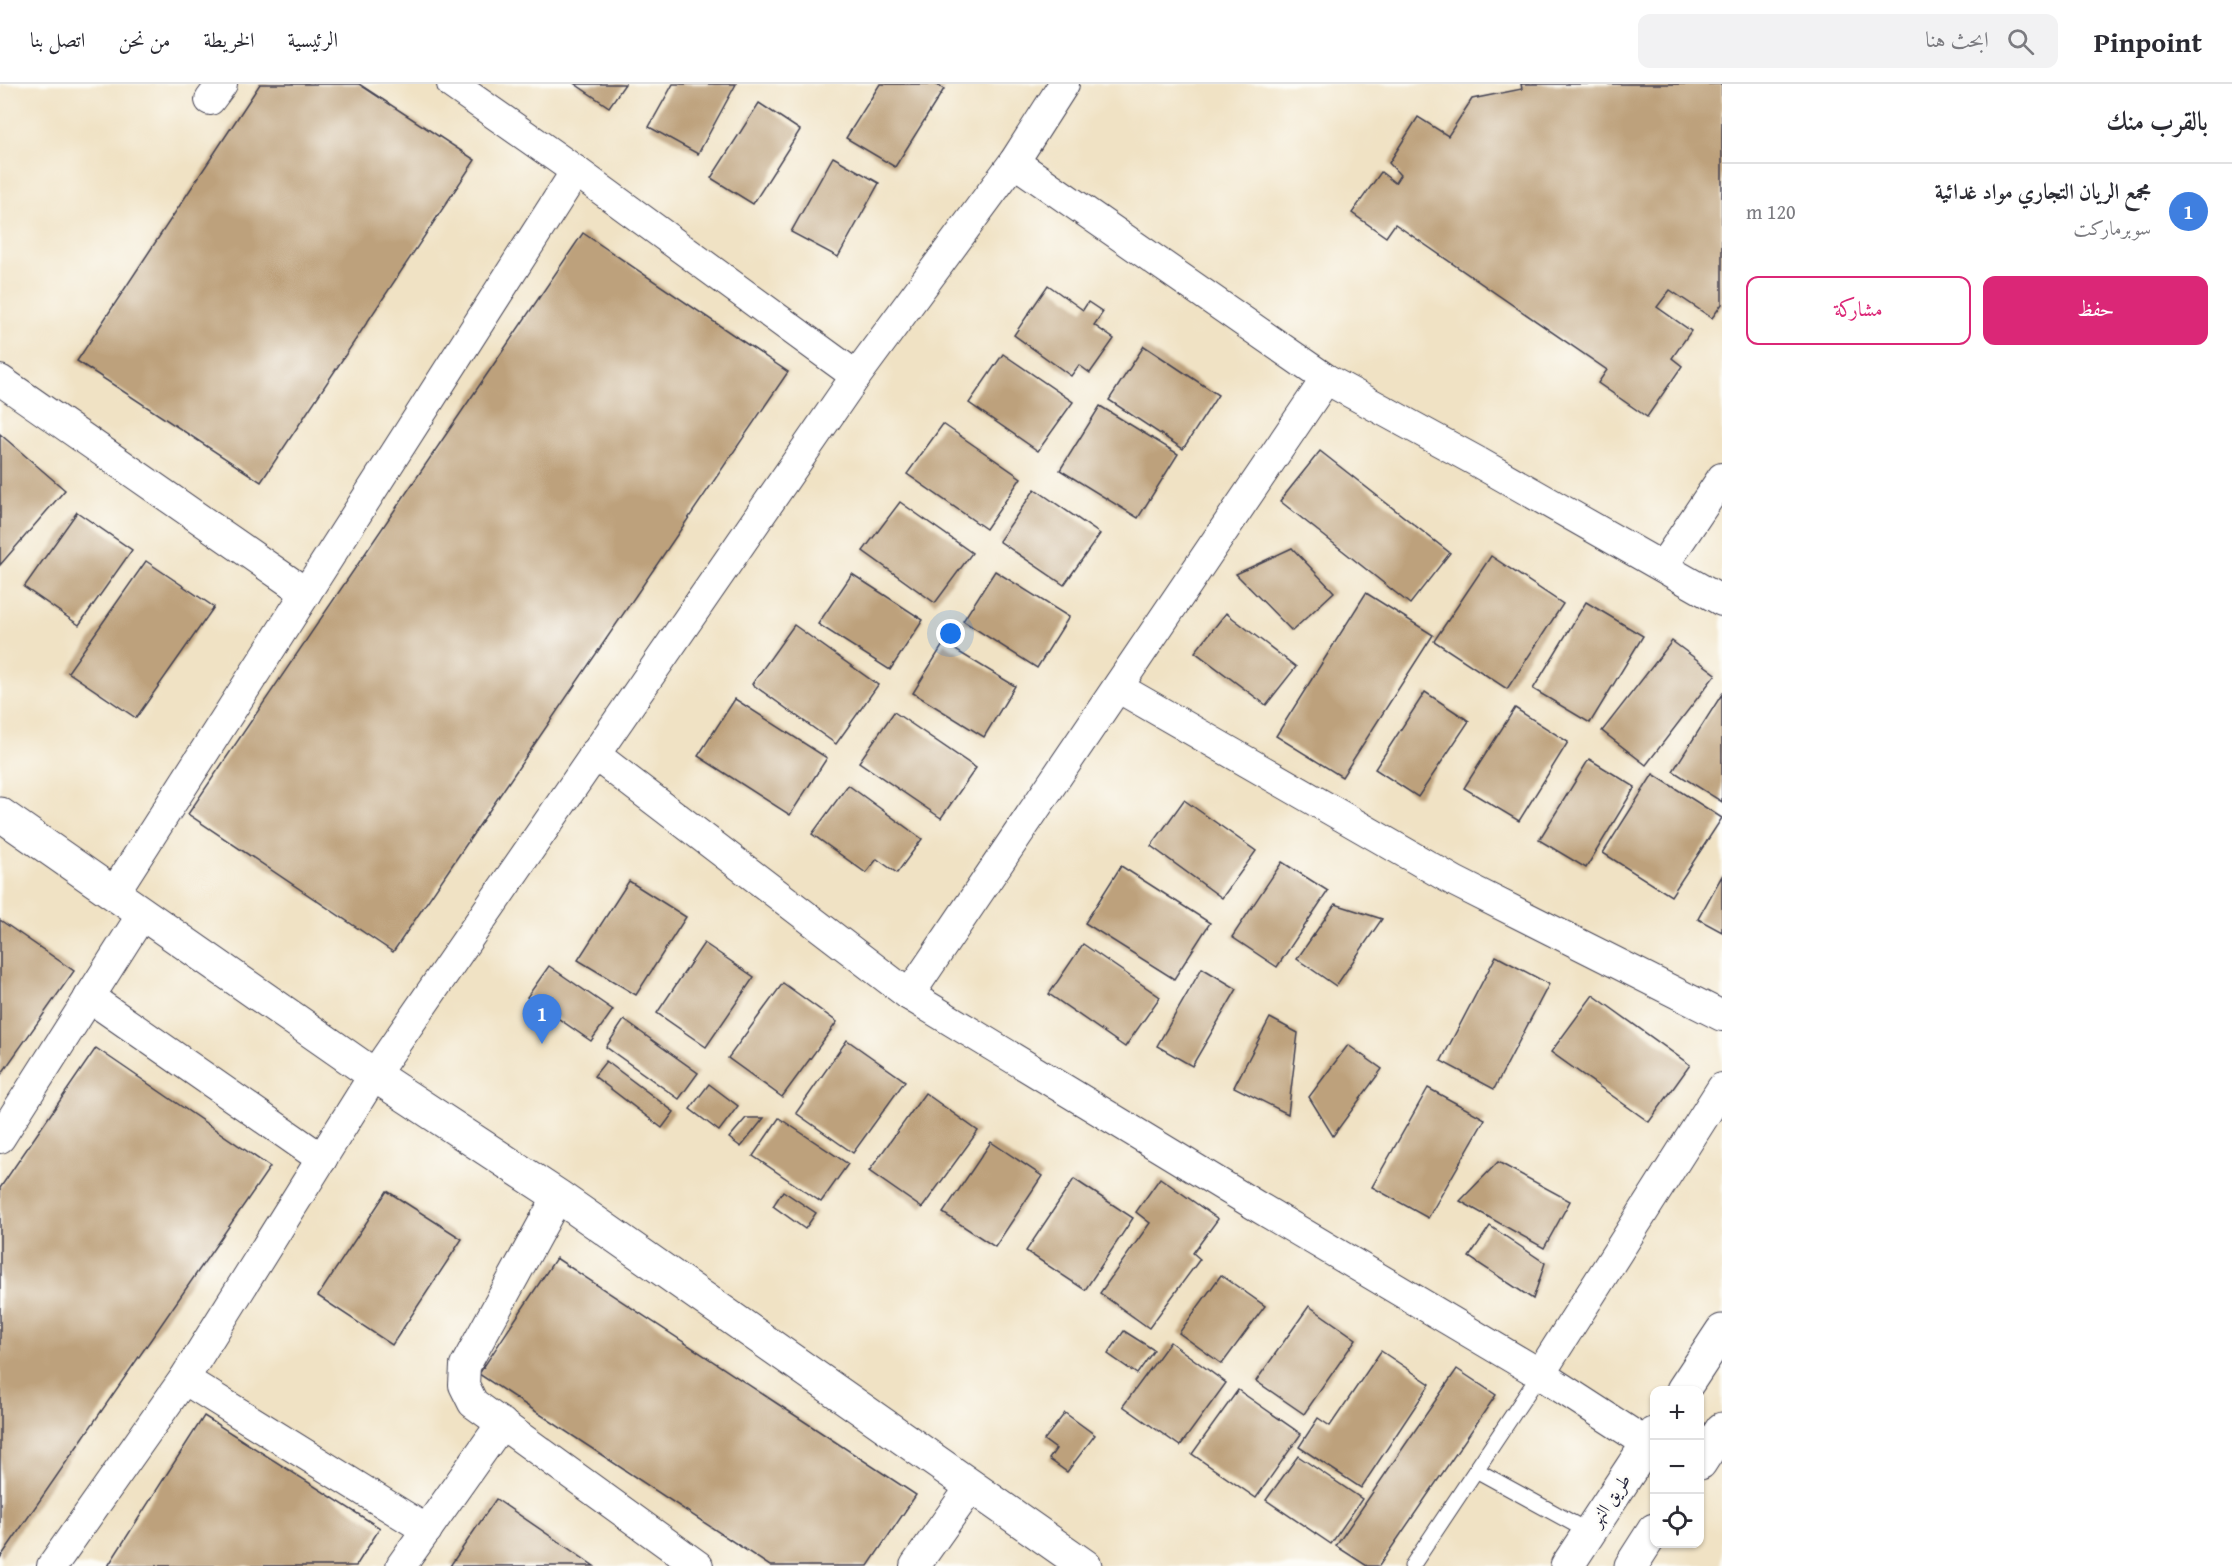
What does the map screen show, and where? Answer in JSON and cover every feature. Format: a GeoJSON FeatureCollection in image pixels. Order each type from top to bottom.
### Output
{"type":"FeatureCollection","features":[{"type":"Feature","properties":{"kind":"main road"},"geometry":{"type":"LineString","coordinates":[[0,814],[375,1075],[558,1196],[1085,1566]]}},
{"type":"Feature","properties":{"kind":"main road"},"geometry":{"type":"LineString","coordinates":[[1686,1386],[1722,1331]]}},
{"type":"Feature","properties":{"kind":"main road"},"geometry":{"type":"LineString","coordinates":[[1704,1456],[1722,1429]]}},
{"type":"Feature","properties":{"kind":"main road","name":"طريق النهر"},"geometry":{"type":"LineString","coordinates":[[1567,1566],[1650,1440]]}},
{"type":"Feature","properties":{"kind":"main road"},"geometry":{"type":"LineString","coordinates":[[1631,1566],[1650,1536]]}},
{"type":"Feature","properties":{"kind":"street"},"geometry":{"type":"LineString","coordinates":[[452,84],[576,171],[856,376]]}},
{"type":"Feature","properties":{"kind":"street"},"geometry":{"type":"LineString","coordinates":[[52,1566],[184,1379],[375,1075],[856,376],[1014,162],[1063,84]]}},
{"type":"Feature","properties":{"kind":"street"},"geometry":{"type":"LineString","coordinates":[[1014,162],[1326,379],[1722,600]]}},
{"type":"Feature","properties":{"kind":"street"},"geometry":{"type":"LineString","coordinates":[[114,893],[576,171]]}},
{"type":"Feature","properties":{"kind":"street"},"geometry":{"type":"LineString","coordinates":[[909,995],[1119,688],[1326,379]]}},
{"type":"Feature","properties":{"kind":"street"},"geometry":{"type":"LineString","coordinates":[[0,380],[306,593]]}},
{"type":"Feature","properties":{"kind":"street"},"geometry":{"type":"LineString","coordinates":[[1663,566],[1722,478]]}},
{"type":"Feature","properties":{"kind":"street"},"geometry":{"type":"LineString","coordinates":[[1119,688],[1456,882],[1722,1016]]}},
{"type":"Feature","properties":{"kind":"street"},"geometry":{"type":"LineString","coordinates":[[594,754],[909,995],[1266,1211],[1650,1438]]}},
{"type":"Feature","properties":{"kind":"street"},"geometry":{"type":"LineString","coordinates":[[0,1138],[143,913]]}},
{"type":"Feature","properties":{"kind":"street"},"geometry":{"type":"LineString","coordinates":[[89,998],[322,1159]]}},
{"type":"Feature","properties":{"kind":"street"},"geometry":{"type":"LineString","coordinates":[[1540,1374],[1722,1088]]}},
{"type":"Feature","properties":{"kind":"street"},"geometry":{"type":"LineString","coordinates":[[558,1196],[465,1366],[464,1385],[474,1402],[698,1566]]}},
{"type":"Feature","properties":{"kind":"street"},"geometry":{"type":"LineString","coordinates":[[184,1379],[426,1530]]}},
{"type":"Feature","properties":{"kind":"street"},"geometry":{"type":"LineString","coordinates":[[401,1566],[502,1423]]}},
{"type":"Feature","properties":{"kind":"street"},"geometry":{"type":"LineString","coordinates":[[915,1566],[971,1487]]}},
{"type":"Feature","properties":{"kind":"lane"},"geometry":{"type":"LineString","coordinates":[[1412,1566],[1540,1374]]}},
{"type":"Feature","properties":{"kind":"lane"},"geometry":{"type":"LineString","coordinates":[[1476,1470],[1589,1532]]}},
{"type":"Feature","properties":{"kind":"building"},"geometry":{"type":"Polygon","coordinates":[[[260,84],[359,84],[475,160],[261,482],[77,361],[260,84]]]}},
{"type":"Feature","properties":{"kind":"building"},"geometry":{"type":"Polygon","coordinates":[[[575,84],[625,84],[609,107],[575,84]]]}},
{"type":"Feature","properties":{"kind":"building"},"geometry":{"type":"Polygon","coordinates":[[[673,84],[736,84],[698,154],[649,127],[673,84]]]}},
{"type":"Feature","properties":{"kind":"building"},"geometry":{"type":"Polygon","coordinates":[[[880,84],[935,84],[944,89],[895,167],[846,138],[880,84]]]}},
{"type":"Feature","properties":{"kind":"building"},"geometry":{"type":"Polygon","coordinates":[[[1521,84],[1722,84],[1722,304],[1712,318],[1670,290],[1657,307],[1691,331],[1672,358],[1682,366],[1647,417],[1598,383],[1607,370],[1395,224],[1386,237],[1352,213],[1381,172],[1395,183],[1400,175],[1389,163],[1418,117],[1448,136],[1472,99],[1522,89],[1521,84]]]}},
{"type":"Feature","properties":{"kind":"building"},"geometry":{"type":"Polygon","coordinates":[[[759,103],[800,130],[753,204],[711,178],[759,103]]]}},
{"type":"Feature","properties":{"kind":"building"},"geometry":{"type":"Polygon","coordinates":[[[833,157],[879,183],[838,257],[791,232],[833,157]]]}},
{"type":"Feature","properties":{"kind":"building"},"geometry":{"type":"Polygon","coordinates":[[[583,233],[788,372],[393,952],[188,814],[583,233]]]}},
{"type":"Feature","properties":{"kind":"building"},"geometry":{"type":"Polygon","coordinates":[[[1048,285],[1083,310],[1088,302],[1103,312],[1094,325],[1114,339],[1090,373],[1079,365],[1071,376],[1014,335],[1048,285]]]}},
{"type":"Feature","properties":{"kind":"building"},"geometry":{"type":"Polygon","coordinates":[[[1144,346],[1218,395],[1183,449],[1109,400],[1144,346]]]}},
{"type":"Feature","properties":{"kind":"building"},"geometry":{"type":"Polygon","coordinates":[[[1003,354],[1073,402],[1038,451],[969,403],[1003,354]]]}},
{"type":"Feature","properties":{"kind":"building"},"geometry":{"type":"Polygon","coordinates":[[[1100,406],[1178,454],[1138,518],[1060,470],[1100,406]]]}},
{"type":"Feature","properties":{"kind":"building"},"geometry":{"type":"Polygon","coordinates":[[[943,424],[1021,478],[986,529],[907,474],[943,424]]]}},
{"type":"Feature","properties":{"kind":"building"},"geometry":{"type":"Polygon","coordinates":[[[0,434],[65,490],[0,565],[0,434]]]}},
{"type":"Feature","properties":{"kind":"building"},"geometry":{"type":"Polygon","coordinates":[[[1320,451],[1450,553],[1410,604],[1280,501],[1320,451]]]}},
{"type":"Feature","properties":{"kind":"building"},"geometry":{"type":"Polygon","coordinates":[[[1035,489],[1100,534],[1064,585],[999,541],[1035,489]]]}},
{"type":"Feature","properties":{"kind":"building"},"geometry":{"type":"Polygon","coordinates":[[[900,502],[972,553],[935,603],[863,551],[900,502]]]}},
{"type":"Feature","properties":{"kind":"building"},"geometry":{"type":"Polygon","coordinates":[[[77,512],[132,550],[79,625],[24,587],[77,512]]]}},
{"type":"Feature","properties":{"kind":"building"},"geometry":{"type":"Polygon","coordinates":[[[1292,548],[1334,592],[1292,631],[1236,574],[1292,548]]]}},
{"type":"Feature","properties":{"kind":"building"},"geometry":{"type":"Polygon","coordinates":[[[1491,556],[1563,604],[1507,689],[1434,641],[1491,556]]]}},
{"type":"Feature","properties":{"kind":"building"},"geometry":{"type":"Polygon","coordinates":[[[146,561],[214,607],[136,718],[68,672],[146,561]]]}},
{"type":"Feature","properties":{"kind":"building"},"geometry":{"type":"Polygon","coordinates":[[[995,571],[1069,617],[1037,668],[963,621],[995,571]]]}},
{"type":"Feature","properties":{"kind":"building"},"geometry":{"type":"Polygon","coordinates":[[[852,574],[923,620],[890,670],[818,624],[852,574]]]}},
{"type":"Feature","properties":{"kind":"building"},"geometry":{"type":"Polygon","coordinates":[[[1366,593],[1433,635],[1342,777],[1276,736],[1366,593]]]}},
{"type":"Feature","properties":{"kind":"building"},"geometry":{"type":"Polygon","coordinates":[[[1586,602],[1643,636],[1590,723],[1533,689],[1586,602]]]}},
{"type":"Feature","properties":{"kind":"building"},"geometry":{"type":"Polygon","coordinates":[[[1226,613],[1296,667],[1266,705],[1195,652],[1226,613]]]}},
{"type":"Feature","properties":{"kind":"building"},"geometry":{"type":"Polygon","coordinates":[[[794,625],[878,685],[836,744],[752,684],[794,625]]]}},
{"type":"Feature","properties":{"kind":"building"},"geometry":{"type":"Polygon","coordinates":[[[1672,641],[1716,674],[1646,765],[1602,731],[1672,641]]]}},
{"type":"Feature","properties":{"kind":"building"},"geometry":{"type":"Polygon","coordinates":[[[944,643],[1015,686],[984,737],[913,693],[944,643]]]}},
{"type":"Feature","properties":{"kind":"building"},"geometry":{"type":"Polygon","coordinates":[[[1425,692],[1469,721],[1418,797],[1375,769],[1425,692]]]}},
{"type":"Feature","properties":{"kind":"building"},"geometry":{"type":"Polygon","coordinates":[[[1722,694],[1722,802],[1673,771],[1722,694]]]}},
{"type":"Feature","properties":{"kind":"building"},"geometry":{"type":"Polygon","coordinates":[[[735,699],[827,758],[790,815],[698,756],[735,699]]]}},
{"type":"Feature","properties":{"kind":"building"},"geometry":{"type":"Polygon","coordinates":[[[1515,708],[1568,742],[1519,821],[1464,788],[1515,708]]]}},
{"type":"Feature","properties":{"kind":"building"},"geometry":{"type":"Polygon","coordinates":[[[894,712],[976,768],[941,818],[859,762],[894,712]]]}},
{"type":"Feature","properties":{"kind":"building"},"geometry":{"type":"Polygon","coordinates":[[[1589,759],[1635,787],[1586,868],[1539,840],[1589,759]]]}},
{"type":"Feature","properties":{"kind":"building"},"geometry":{"type":"Polygon","coordinates":[[[1653,774],[1722,818],[1671,896],[1603,853],[1653,774]]]}},
{"type":"Feature","properties":{"kind":"building"},"geometry":{"type":"Polygon","coordinates":[[[848,785],[922,839],[897,873],[877,859],[866,873],[812,834],[848,785]]]}},
{"type":"Feature","properties":{"kind":"building"},"geometry":{"type":"Polygon","coordinates":[[[1184,800],[1256,851],[1222,898],[1151,846],[1184,800]]]}},
{"type":"Feature","properties":{"kind":"building"},"geometry":{"type":"Polygon","coordinates":[[[1282,862],[1328,891],[1277,967],[1232,937],[1282,862]]]}},
{"type":"Feature","properties":{"kind":"building"},"geometry":{"type":"Polygon","coordinates":[[[1121,866],[1210,923],[1174,979],[1085,923],[1121,866]]]}},
{"type":"Feature","properties":{"kind":"building"},"geometry":{"type":"Polygon","coordinates":[[[1722,876],[1722,932],[1698,919],[1722,876]]]}},
{"type":"Feature","properties":{"kind":"building"},"geometry":{"type":"Polygon","coordinates":[[[629,881],[686,917],[636,995],[578,960],[629,881]]]}},
{"type":"Feature","properties":{"kind":"building"},"geometry":{"type":"Polygon","coordinates":[[[1335,904],[1382,919],[1336,986],[1297,959],[1335,904]]]}},
{"type":"Feature","properties":{"kind":"building"},"geometry":{"type":"Polygon","coordinates":[[[0,920],[74,971],[0,1076],[0,920]]]}},
{"type":"Feature","properties":{"kind":"building"},"geometry":{"type":"Polygon","coordinates":[[[704,943],[754,977],[706,1047],[657,1013],[704,943]]]}},
{"type":"Feature","properties":{"kind":"building"},"geometry":{"type":"Polygon","coordinates":[[[1083,944],[1160,997],[1125,1047],[1049,994],[1083,944]]]}},
{"type":"Feature","properties":{"kind":"building"},"geometry":{"type":"Polygon","coordinates":[[[1496,956],[1549,984],[1494,1089],[1441,1061],[1496,956]]]}},
{"type":"Feature","properties":{"kind":"building"},"geometry":{"type":"Polygon","coordinates":[[[549,966],[613,1010],[591,1041],[527,997],[549,966]]]}},
{"type":"Feature","properties":{"kind":"building"},"geometry":{"type":"Polygon","coordinates":[[[1202,968],[1237,989],[1192,1066],[1157,1046],[1202,968]]]}},
{"type":"Feature","properties":{"kind":"building"},"geometry":{"type":"Polygon","coordinates":[[[783,983],[837,1022],[782,1097],[728,1058],[783,983]]]}},
{"type":"Feature","properties":{"kind":"building"},"geometry":{"type":"Polygon","coordinates":[[[1593,995],[1690,1065],[1649,1122],[1551,1052],[1593,995]]]}},
{"type":"Feature","properties":{"kind":"building"},"geometry":{"type":"Polygon","coordinates":[[[1270,1018],[1298,1033],[1288,1114],[1234,1087],[1270,1018]]]}},
{"type":"Feature","properties":{"kind":"building"},"geometry":{"type":"Polygon","coordinates":[[[624,1020],[698,1073],[679,1099],[606,1047],[624,1020]]]}},
{"type":"Feature","properties":{"kind":"building"},"geometry":{"type":"Polygon","coordinates":[[[847,1040],[905,1081],[853,1153],[796,1113],[847,1040]]]}},
{"type":"Feature","properties":{"kind":"building"},"geometry":{"type":"Polygon","coordinates":[[[1348,1045],[1382,1069],[1333,1136],[1309,1097],[1348,1045]]]}},
{"type":"Feature","properties":{"kind":"building"},"geometry":{"type":"Polygon","coordinates":[[[96,1048],[270,1167],[0,1558],[0,1188],[96,1048]]]}},
{"type":"Feature","properties":{"kind":"building"},"geometry":{"type":"Polygon","coordinates":[[[606,1061],[674,1112],[662,1128],[594,1076],[606,1061]]]}},
{"type":"Feature","properties":{"kind":"building"},"geometry":{"type":"Polygon","coordinates":[[[709,1084],[738,1106],[719,1131],[690,1109],[709,1084]]]}},
{"type":"Feature","properties":{"kind":"building"},"geometry":{"type":"Polygon","coordinates":[[[1428,1088],[1485,1119],[1428,1218],[1372,1187],[1428,1088]]]}},
{"type":"Feature","properties":{"kind":"building"},"geometry":{"type":"Polygon","coordinates":[[[925,1093],[978,1131],[922,1208],[869,1171],[925,1093]]]}},
{"type":"Feature","properties":{"kind":"building"},"geometry":{"type":"Polygon","coordinates":[[[746,1118],[764,1118],[741,1147],[729,1138],[746,1118]]]}},
{"type":"Feature","properties":{"kind":"building"},"geometry":{"type":"Polygon","coordinates":[[[779,1118],[848,1164],[821,1202],[753,1156],[779,1118]]]}},
{"type":"Feature","properties":{"kind":"building"},"geometry":{"type":"Polygon","coordinates":[[[991,1142],[1042,1176],[995,1247],[943,1213],[991,1142]]]}},
{"type":"Feature","properties":{"kind":"building"},"geometry":{"type":"Polygon","coordinates":[[[1498,1162],[1570,1201],[1544,1248],[1460,1201],[1498,1162]]]}},
{"type":"Feature","properties":{"kind":"building"},"geometry":{"type":"Polygon","coordinates":[[[1160,1178],[1218,1219],[1193,1253],[1200,1259],[1149,1328],[1100,1293],[1150,1223],[1136,1212],[1160,1178]]]}},
{"type":"Feature","properties":{"kind":"building"},"geometry":{"type":"Polygon","coordinates":[[[1074,1179],[1133,1218],[1085,1290],[1026,1251],[1074,1179]]]}},
{"type":"Feature","properties":{"kind":"building"},"geometry":{"type":"Polygon","coordinates":[[[387,1191],[462,1239],[392,1345],[318,1296],[387,1191]]]}},
{"type":"Feature","properties":{"kind":"building"},"geometry":{"type":"Polygon","coordinates":[[[783,1191],[816,1213],[805,1229],[773,1206],[783,1191]]]}},
{"type":"Feature","properties":{"kind":"building"},"geometry":{"type":"Polygon","coordinates":[[[1490,1226],[1545,1263],[1533,1299],[1469,1257],[1490,1226]]]}},
{"type":"Feature","properties":{"kind":"building"},"geometry":{"type":"Polygon","coordinates":[[[556,1258],[916,1495],[868,1566],[770,1566],[479,1374],[556,1258]]]}},
{"type":"Feature","properties":{"kind":"building"},"geometry":{"type":"Polygon","coordinates":[[[1221,1275],[1265,1306],[1222,1364],[1179,1333],[1221,1275]]]}},
{"type":"Feature","properties":{"kind":"building"},"geometry":{"type":"Polygon","coordinates":[[[1309,1306],[1356,1339],[1304,1414],[1256,1381],[1309,1306]]]}},
{"type":"Feature","properties":{"kind":"building"},"geometry":{"type":"Polygon","coordinates":[[[1124,1331],[1154,1350],[1137,1374],[1108,1354],[1124,1331]]]}},
{"type":"Feature","properties":{"kind":"building"},"geometry":{"type":"Polygon","coordinates":[[[1170,1342],[1226,1383],[1180,1446],[1123,1406],[1170,1342]]]}},
{"type":"Feature","properties":{"kind":"building"},"geometry":{"type":"Polygon","coordinates":[[[1381,1351],[1430,1384],[1361,1488],[1299,1447],[1318,1418],[1330,1426],[1381,1351]]]}},
{"type":"Feature","properties":{"kind":"building"},"geometry":{"type":"Polygon","coordinates":[[[1457,1369],[1496,1395],[1379,1566],[1367,1566],[1336,1546],[1457,1369]]]}},
{"type":"Feature","properties":{"kind":"building"},"geometry":{"type":"Polygon","coordinates":[[[1238,1390],[1301,1434],[1256,1498],[1192,1454],[1238,1390]]]}},
{"type":"Feature","properties":{"kind":"building"},"geometry":{"type":"Polygon","coordinates":[[[1065,1413],[1095,1435],[1067,1472],[1049,1459],[1056,1449],[1044,1440],[1065,1413]]]}},
{"type":"Feature","properties":{"kind":"building"},"geometry":{"type":"Polygon","coordinates":[[[204,1416],[380,1528],[356,1566],[108,1566],[204,1416]]]}},
{"type":"Feature","properties":{"kind":"building"},"geometry":{"type":"Polygon","coordinates":[[[1298,1456],[1362,1499],[1331,1544],[1266,1500],[1298,1456]]]}},
{"type":"Feature","properties":{"kind":"building"},"geometry":{"type":"Polygon","coordinates":[[[496,1499],[594,1566],[450,1566],[496,1499]]]}},
{"type":"Feature","properties":{"kind":"place","name":"مجمع الريان التجاري مواد غدائية"},"geometry":{"type":"Point","coordinates":[542,1044]}}]}
